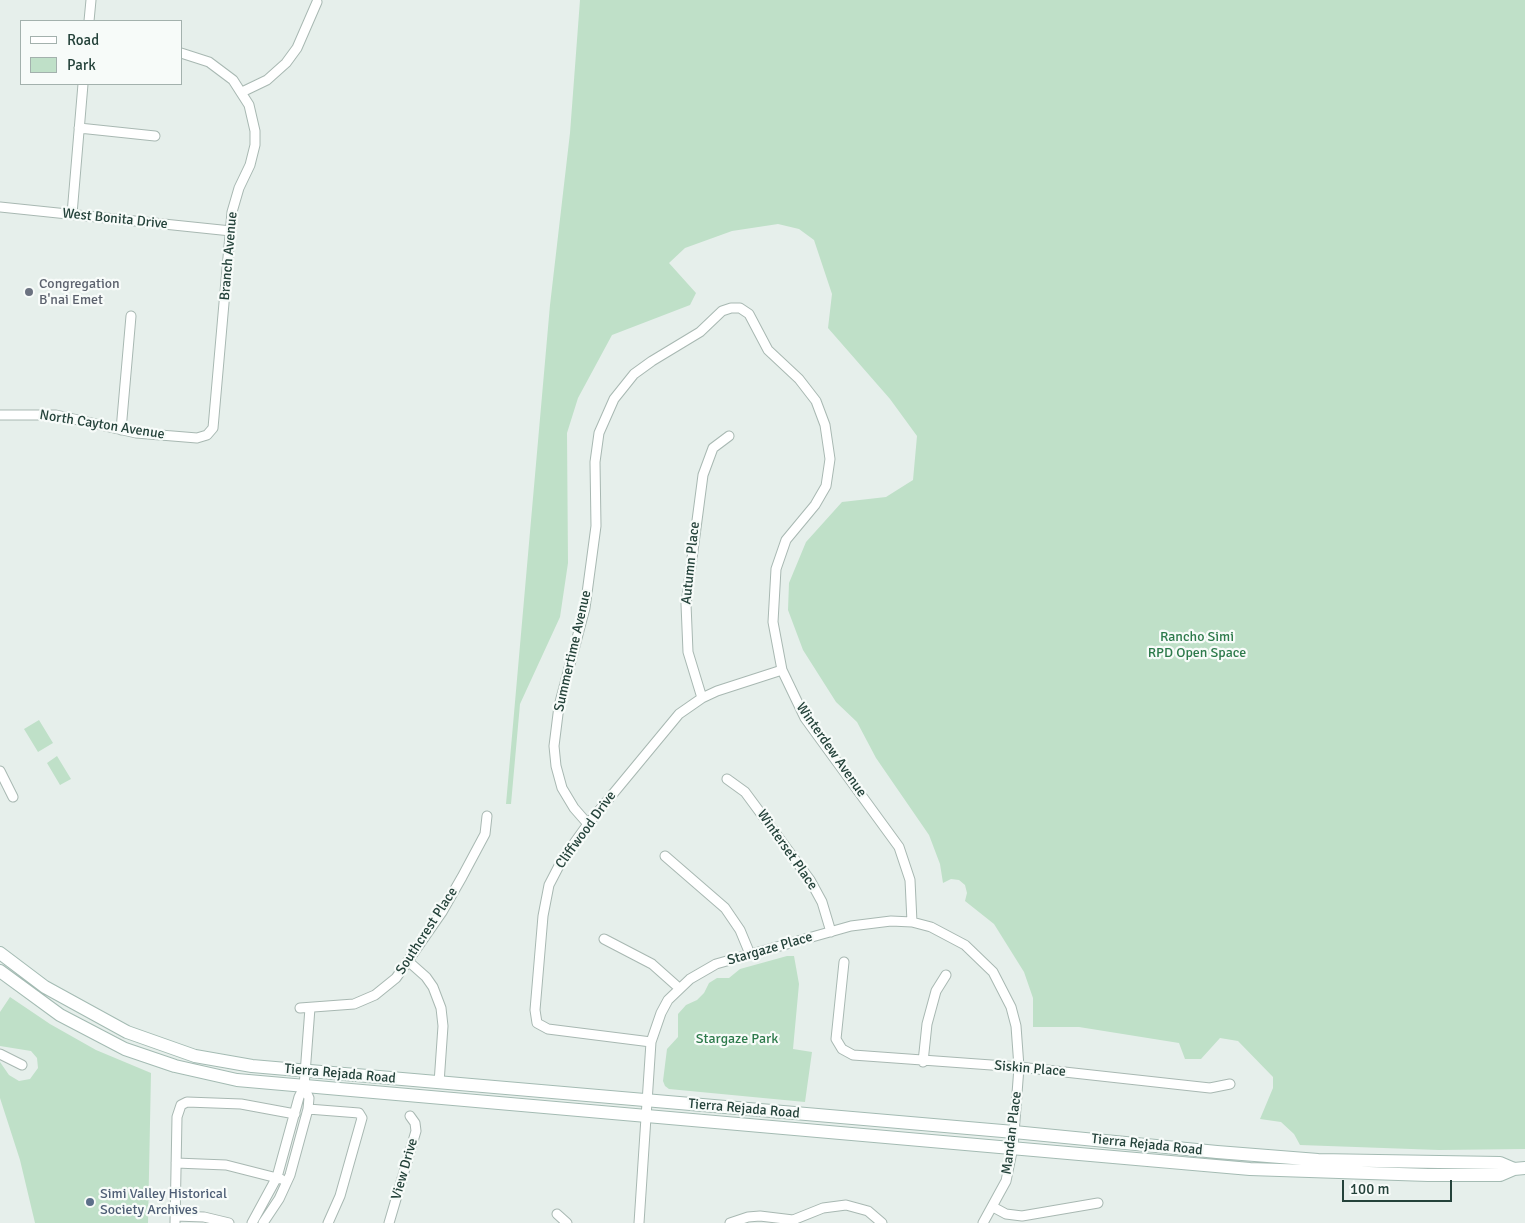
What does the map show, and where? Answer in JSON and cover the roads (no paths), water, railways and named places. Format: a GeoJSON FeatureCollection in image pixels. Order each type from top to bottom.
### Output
{"type":"FeatureCollection","features":[{"type":"Feature","properties":{"kind":"main road","name":"Tierra Rejada Road"},"geometry":{"type":"LineString","coordinates":[[0,953],[45,987],[127,1032],[195,1056],[252,1066],[1318,1160],[1500,1163],[1520,1168]]}},
{"type":"Feature","properties":{"kind":"main road","name":"Tierra Rejada Road"},"geometry":{"type":"LineString","coordinates":[[0,971],[60,1015],[125,1049],[204,1074],[237,1080],[1250,1169],[1337,1174],[1500,1175],[1520,1168]]}},
{"type":"Feature","properties":{"kind":"street"},"geometry":{"type":"LineString","coordinates":[[89,20],[91,0]]}},
{"type":"Feature","properties":{"kind":"street"},"geometry":{"type":"LineString","coordinates":[[242,92],[267,80],[286,63],[297,48],[317,2]]}},
{"type":"Feature","properties":{"kind":"street","name":"Branch Avenue"},"geometry":{"type":"LineString","coordinates":[[182,53],[210,62],[228,75],[242,92],[253,118],[255,145],[250,165],[235,200],[215,421],[213,428],[204,436]]}},
{"type":"Feature","properties":{"kind":"street"},"geometry":{"type":"LineString","coordinates":[[72,214],[83,85]]}},
{"type":"Feature","properties":{"kind":"street"},"geometry":{"type":"LineString","coordinates":[[79,128],[155,136]]}},
{"type":"Feature","properties":{"kind":"street","name":"West Bonita Drive"},"geometry":{"type":"LineString","coordinates":[[0,207],[231,231]]}},
{"type":"Feature","properties":{"kind":"street","name":"Summertime Avenue"},"geometry":{"type":"LineString","coordinates":[[588,824],[574,808],[562,788],[556,766],[554,746],[559,706],[585,608],[596,526],[595,454],[602,424],[614,399],[634,374],[700,332],[722,311],[731,308],[745,310],[753,320],[760,338]]}},
{"type":"Feature","properties":{"kind":"street"},"geometry":{"type":"LineString","coordinates":[[121,430],[131,316]]}},
{"type":"Feature","properties":{"kind":"street","name":"Winterdew Avenue"},"geometry":{"type":"LineString","coordinates":[[760,338],[768,350],[799,379],[816,401],[825,425],[830,459],[826,486],[815,505],[786,540],[776,569],[773,622],[782,670],[805,718],[900,848],[910,880],[912,922]]}},
{"type":"Feature","properties":{"kind":"street","name":"North Cayton Avenue"},"geometry":{"type":"LineString","coordinates":[[0,415],[56,415],[121,430],[197,438],[204,436]]}},
{"type":"Feature","properties":{"kind":"street","name":"Autumn Place"},"geometry":{"type":"LineString","coordinates":[[702,698],[688,652],[686,604],[702,475],[713,448],[729,436]]}},
{"type":"Feature","properties":{"kind":"street","name":"Cliffwood Drive"},"geometry":{"type":"LineString","coordinates":[[651,1042],[548,1029],[541,1027],[535,1018],[546,898],[555,872],[588,824],[669,723],[702,698],[782,670]]}},
{"type":"Feature","properties":{"kind":"street"},"geometry":{"type":"LineString","coordinates":[[0,771],[13,797]]}},
{"type":"Feature","properties":{"kind":"street","name":"Winterset Place"},"geometry":{"type":"LineString","coordinates":[[727,779],[745,792],[810,880],[822,902],[831,932]]}},
{"type":"Feature","properties":{"kind":"street","name":"Southcrest Place"},"geometry":{"type":"LineString","coordinates":[[300,1008],[341,1006],[365,1000],[386,987],[408,962],[462,877],[485,834],[487,816]]}},
{"type":"Feature","properties":{"kind":"street"},"geometry":{"type":"LineString","coordinates":[[665,856],[725,908],[740,930],[750,954]]}},
{"type":"Feature","properties":{"kind":"street","name":"Stargaze Place"},"geometry":{"type":"LineString","coordinates":[[639,1223],[651,1042],[661,1013],[679,988],[690,979],[716,964],[871,922],[912,922],[948,934],[965,945],[993,972],[1011,1007],[1016,1026],[1019,1067]]}},
{"type":"Feature","properties":{"kind":"street"},"geometry":{"type":"LineString","coordinates":[[604,939],[652,964],[679,988]]}},
{"type":"Feature","properties":{"kind":"street"},"geometry":{"type":"LineString","coordinates":[[408,962],[426,977],[436,992],[441,1008],[443,1026],[439,1083]]}},
{"type":"Feature","properties":{"kind":"street","name":"Siskin Place"},"geometry":{"type":"LineString","coordinates":[[844,962],[836,1039],[842,1049],[853,1055],[923,1062],[1019,1067],[1210,1088],[1230,1084]]}},
{"type":"Feature","properties":{"kind":"street"},"geometry":{"type":"LineString","coordinates":[[923,1062],[927,1024],[936,991],[946,975]]}},
{"type":"Feature","properties":{"kind":"street"},"geometry":{"type":"LineString","coordinates":[[252,1223],[277,1178],[299,1097],[304,1087],[310,1008]]}},
{"type":"Feature","properties":{"kind":"street"},"geometry":{"type":"LineString","coordinates":[[0,1054],[22,1065]]}},
{"type":"Feature","properties":{"kind":"street","name":"Mandan Place"},"geometry":{"type":"LineString","coordinates":[[983,1223],[1006,1181],[1013,1147],[1019,1067]]}},
{"type":"Feature","properties":{"kind":"street"},"geometry":{"type":"LineString","coordinates":[[263,1223],[288,1181],[308,1109],[309,1098],[304,1087]]}},
{"type":"Feature","properties":{"kind":"street"},"geometry":{"type":"LineString","coordinates":[[229,1223],[204,1217],[175,1220],[177,1117],[180,1105],[187,1102],[242,1104],[294,1114]]}},
{"type":"Feature","properties":{"kind":"street"},"geometry":{"type":"LineString","coordinates":[[308,1109],[359,1113],[362,1118],[340,1196],[328,1223]]}},
{"type":"Feature","properties":{"kind":"street","name":"View Drive"},"geometry":{"type":"LineString","coordinates":[[389,1223],[416,1131],[415,1123],[410,1116]]}},
{"type":"Feature","properties":{"kind":"street"},"geometry":{"type":"LineString","coordinates":[[176,1163],[226,1166],[288,1181]]}},
{"type":"Feature","properties":{"kind":"street"},"geometry":{"type":"LineString","coordinates":[[993,1207],[1006,1214],[1022,1216],[1098,1203]]}},
{"type":"Feature","properties":{"kind":"street"},"geometry":{"type":"LineString","coordinates":[[730,1223],[748,1217],[760,1216],[793,1220],[822,1208],[846,1205],[868,1211],[882,1223]]}},
{"type":"Feature","properties":{"kind":"street"},"geometry":{"type":"LineString","coordinates":[[557,1214],[568,1223]]}},
{"type":"Feature","properties":{"kind":"place","name":"Congregation B'nai Emet"},"geometry":{"type":"Point","coordinates":[29,292]}},
{"type":"Feature","properties":{"kind":"place","name":"Simi Valley Historical Society Archives"},"geometry":{"type":"Point","coordinates":[90,1202]}},
{"type":"Feature","properties":{"kind":"park label","name":"Rancho Simi RPD Open Space"},"geometry":{"type":"Point","coordinates":[1197,646]}},
{"type":"Feature","properties":{"kind":"park label","name":"Stargaze Park"},"geometry":{"type":"Point","coordinates":[737,1039]}}]}
